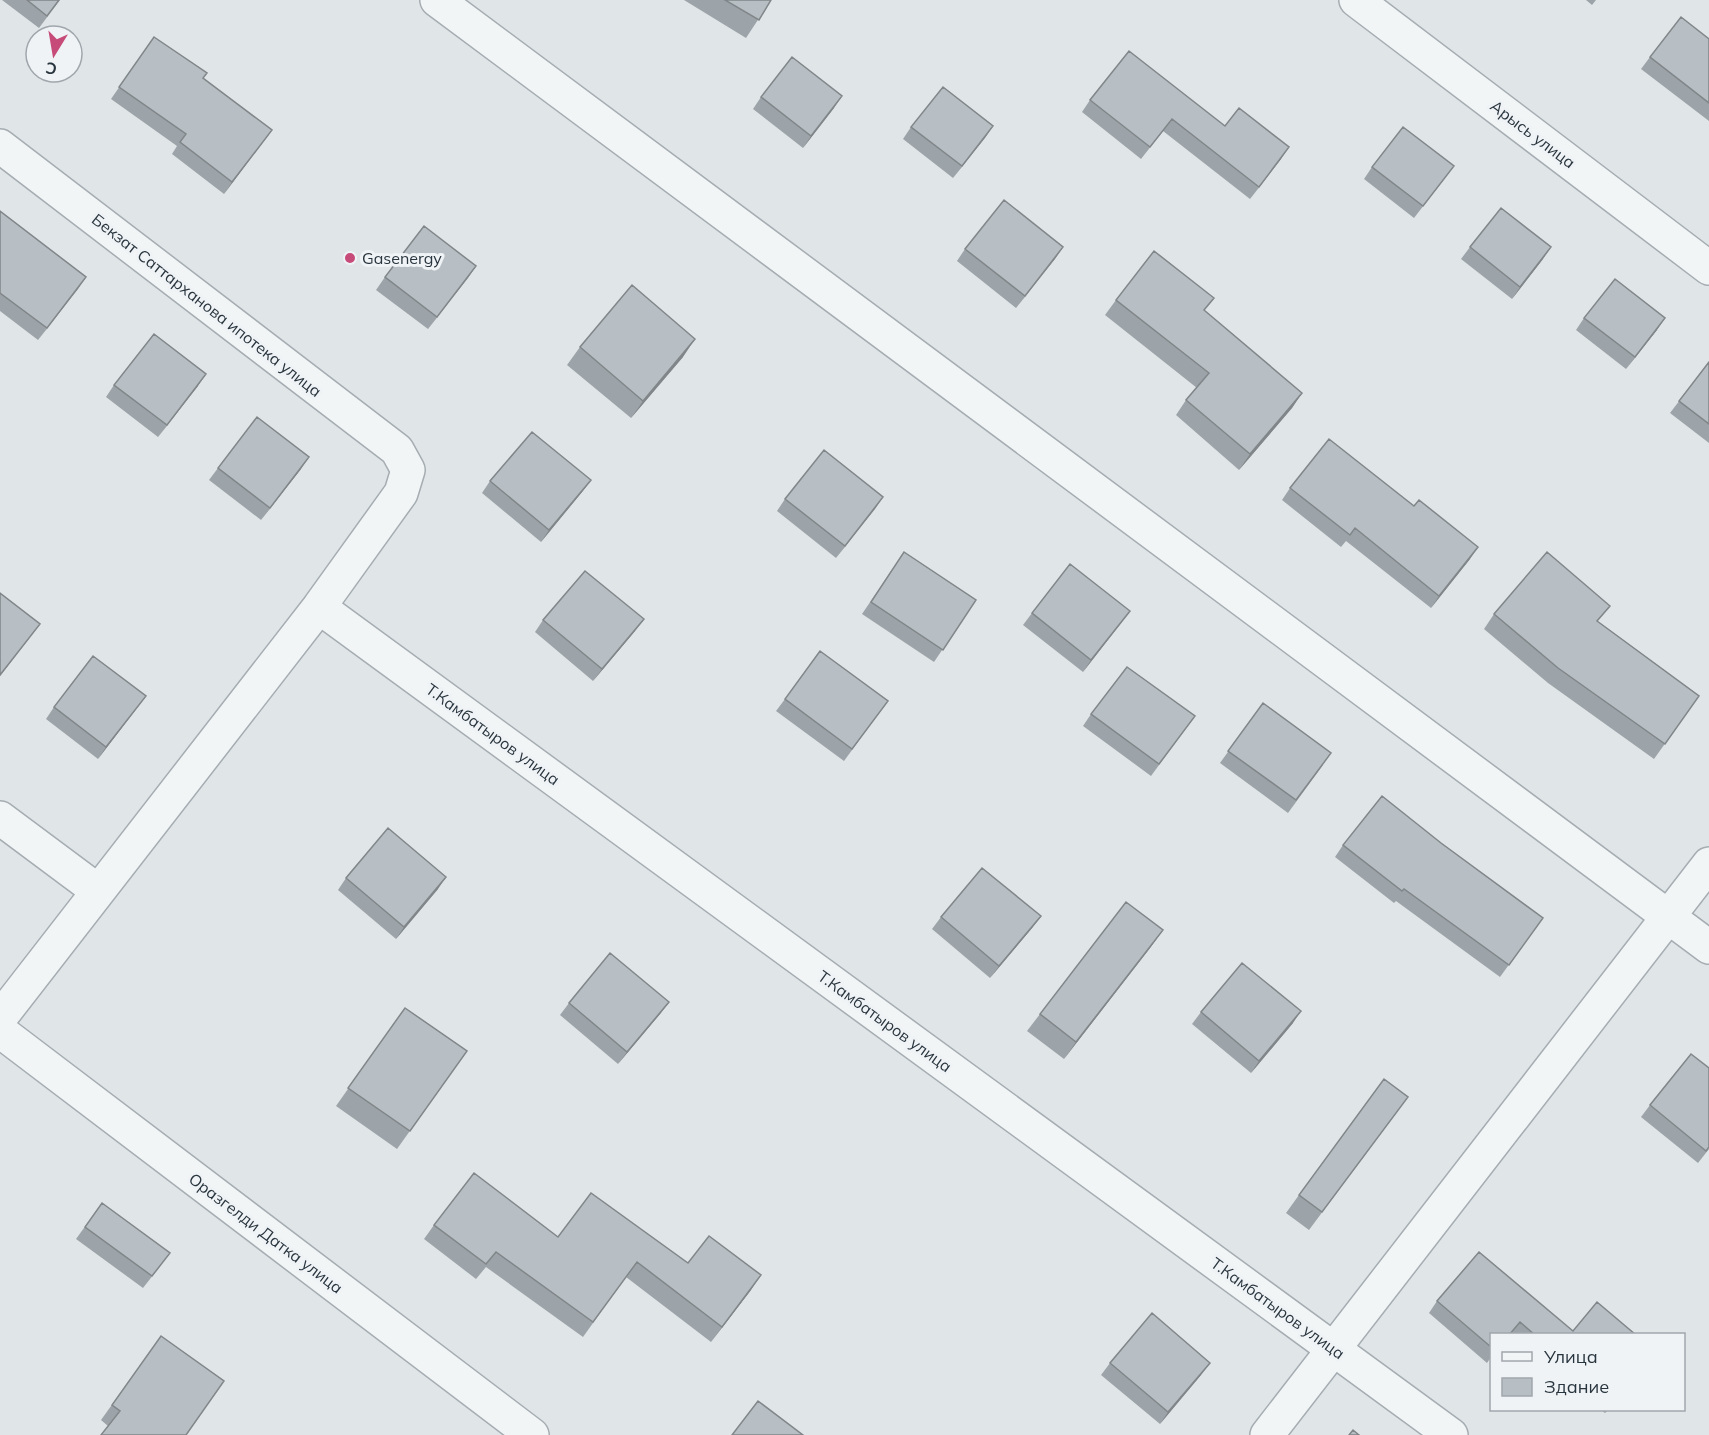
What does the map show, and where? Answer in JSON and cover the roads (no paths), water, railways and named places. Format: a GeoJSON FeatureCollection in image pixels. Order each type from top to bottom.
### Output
{"type":"FeatureCollection","features":[{"type":"Feature","properties":{"kind":"street"},"geometry":{"type":"LineString","coordinates":[[437,0],[1709,947]]}},
{"type":"Feature","properties":{"kind":"street","name":"Арысь улица"},"geometry":{"type":"LineString","coordinates":[[1356,0],[1709,268]]}},
{"type":"Feature","properties":{"kind":"street","name":"Бекзат Саттарханова ипотека улица"},"geometry":{"type":"LineString","coordinates":[[0,146],[397,450],[408,470],[401,493],[320,607]]}},
{"type":"Feature","properties":{"kind":"street"},"geometry":{"type":"LineString","coordinates":[[0,1018],[320,607]]}},
{"type":"Feature","properties":{"kind":"street","name":"Т.Камбатыров улица"},"geometry":{"type":"LineString","coordinates":[[320,607],[1451,1435]]}},
{"type":"Feature","properties":{"kind":"street"},"geometry":{"type":"LineString","coordinates":[[0,818],[98,891]]}},
{"type":"Feature","properties":{"kind":"street"},"geometry":{"type":"LineString","coordinates":[[1267,1435],[1709,864]]}},
{"type":"Feature","properties":{"kind":"street","name":"Оразгелди Датка улица"},"geometry":{"type":"LineString","coordinates":[[0,1031],[532,1435]]}},
{"type":"Feature","properties":{"kind":"place","name":"Gasenergy"},"geometry":{"type":"Point","coordinates":[350,258]}}]}
